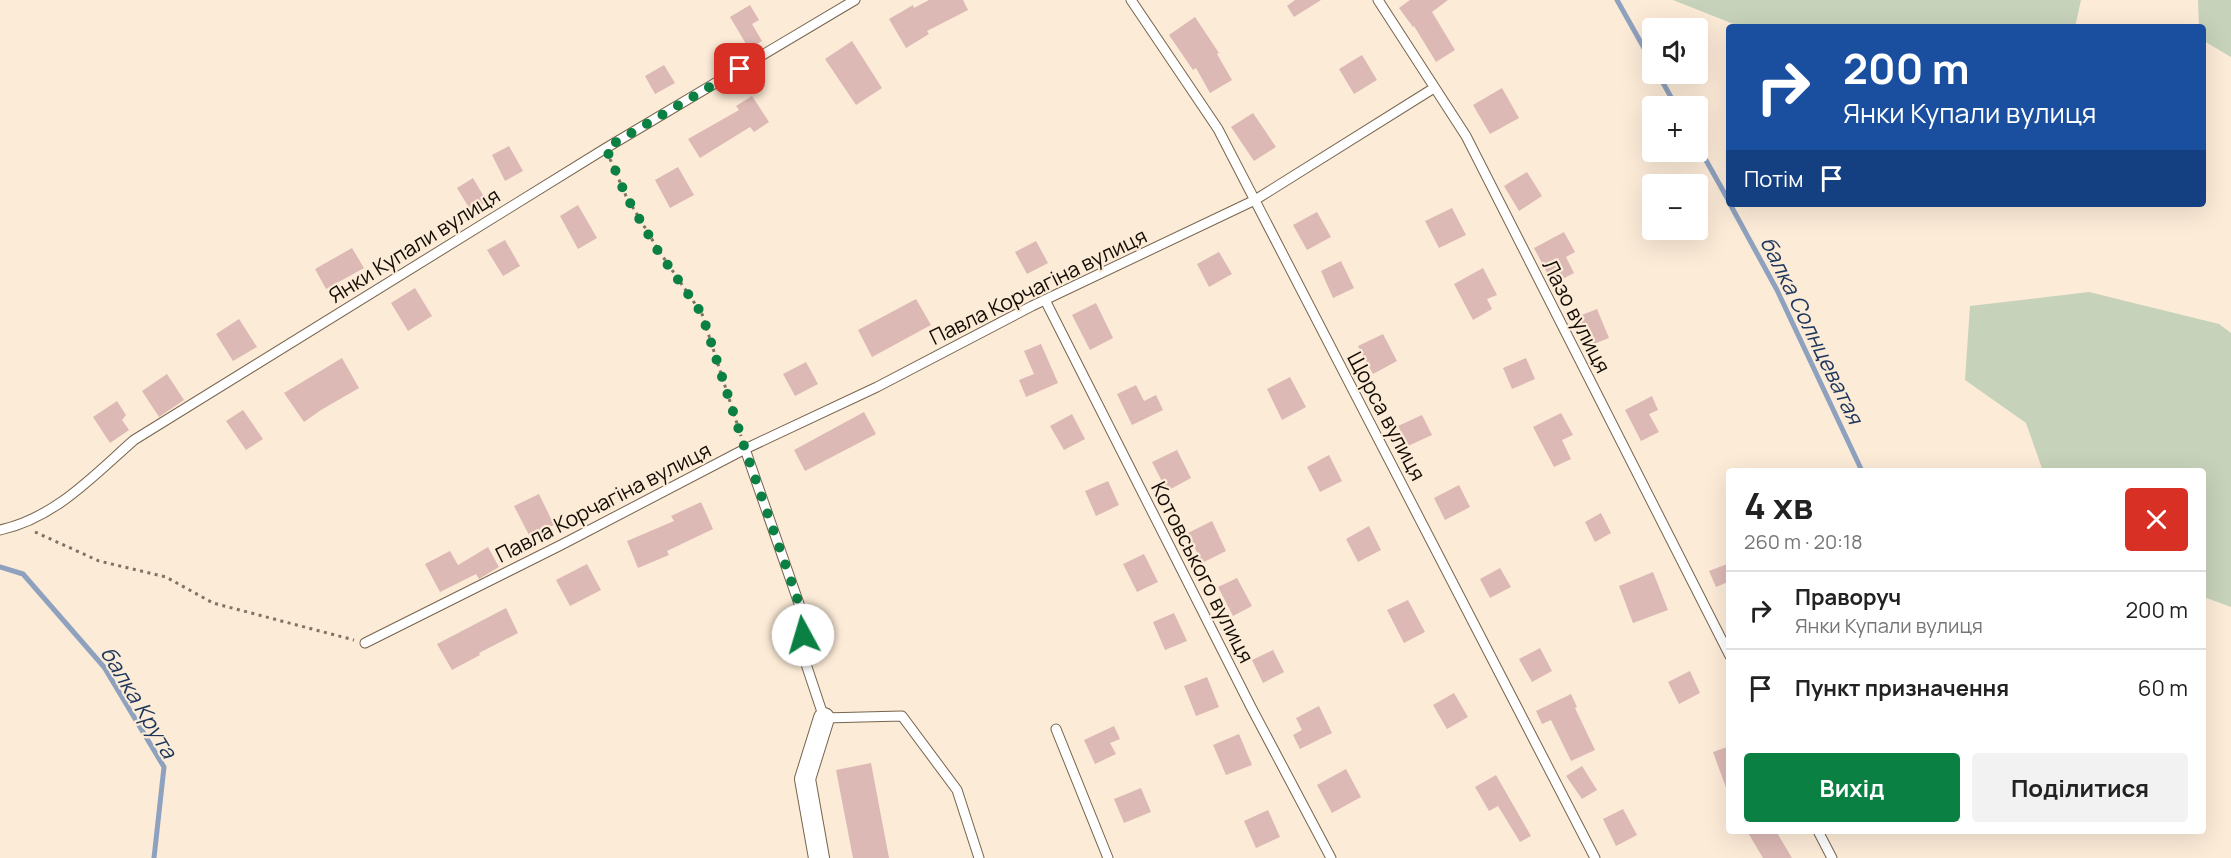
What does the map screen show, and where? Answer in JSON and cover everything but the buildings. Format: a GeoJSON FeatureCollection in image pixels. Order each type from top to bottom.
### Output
{"type":"FeatureCollection","features":[{"type":"Feature","properties":{"kind":"street"},"geometry":{"type":"LineString","coordinates":[[819,858],[805,779],[824,718]]}},
{"type":"Feature","properties":{"kind":"lane","name":"Янки Купали вулиця"},"geometry":{"type":"LineString","coordinates":[[0,530],[20,526],[65,501],[134,440],[606,148],[855,0]]}},
{"type":"Feature","properties":{"kind":"lane","name":"Щорса вулиця"},"geometry":{"type":"LineString","coordinates":[[1131,0],[1218,129],[1595,858]]}},
{"type":"Feature","properties":{"kind":"lane","name":"Лазо вулиця"},"geometry":{"type":"LineString","coordinates":[[1378,0],[1466,136],[1726,648]]}},
{"type":"Feature","properties":{"kind":"lane","name":"Павла Корчагіна вулиця"},"geometry":{"type":"LineString","coordinates":[[365,643],[561,545],[745,449],[877,387],[1045,300],[1255,200],[1434,88]]}},
{"type":"Feature","properties":{"kind":"lane","name":"Котовського вулиця"},"geometry":{"type":"LineString","coordinates":[[1045,300],[1251,707],[1331,858]]}},
{"type":"Feature","properties":{"kind":"lane"},"geometry":{"type":"LineString","coordinates":[[745,449],[804,618],[802,652],[824,718],[902,716],[957,789],[979,858]]}},
{"type":"Feature","properties":{"kind":"lane"},"geometry":{"type":"LineString","coordinates":[[1056,729],[1108,858]]}},
{"type":"Feature","properties":{"kind":"lane"},"geometry":{"type":"LineString","coordinates":[[1820,834],[1832,858]]}},
{"type":"Feature","properties":{"kind":"path"},"geometry":{"type":"LineString","coordinates":[[606,148],[626,196],[658,251],[702,314],[745,449]]}},
{"type":"Feature","properties":{"kind":"path"},"geometry":{"type":"LineString","coordinates":[[20,526],[99,561],[166,577],[213,603],[365,643]]}},
{"type":"Feature","properties":{"kind":"green space"},"geometry":{"type":"Polygon","coordinates":[[[1673,0],[2081,0],[2076,24],[1733,24],[1673,0]]]}},
{"type":"Feature","properties":{"kind":"green space"},"geometry":{"type":"Polygon","coordinates":[[[2198,0],[2231,0],[2231,57],[2206,42],[2206,24],[2199,24],[2198,0]]]}},
{"type":"Feature","properties":{"kind":"green space"},"geometry":{"type":"Polygon","coordinates":[[[2089,292],[2219,324],[2231,333],[2231,607],[2206,598],[2206,468],[2042,468],[2026,423],[1965,380],[1970,306],[2089,292]]]}},
{"type":"Feature","properties":{"kind":"waterway","name":"балка Солнцеватая"},"geometry":{"type":"LineString","coordinates":[[1617,0],[1642,44]]}},
{"type":"Feature","properties":{"kind":"waterway","name":"балка Солнцеватая"},"geometry":{"type":"LineString","coordinates":[[1664,84],[1670,96]]}},
{"type":"Feature","properties":{"kind":"waterway","name":"балка Солнцеватая"},"geometry":{"type":"LineString","coordinates":[[1707,162],[1726,196]]}},
{"type":"Feature","properties":{"kind":"waterway","name":"балка Солнцеватая"},"geometry":{"type":"LineString","coordinates":[[1732,207],[1777,290],[1861,468]]}},
{"type":"Feature","properties":{"kind":"waterway","name":"балка Крута"},"geometry":{"type":"LineString","coordinates":[[0,567],[23,574],[104,667],[164,767],[154,858]]}},
{"type":"Feature","properties":{"kind":"route"},"geometry":{"type":"LineString","coordinates":[[740,69],[606,148],[626,196],[658,251],[702,314],[745,449],[804,618],[803,635]]}}]}
